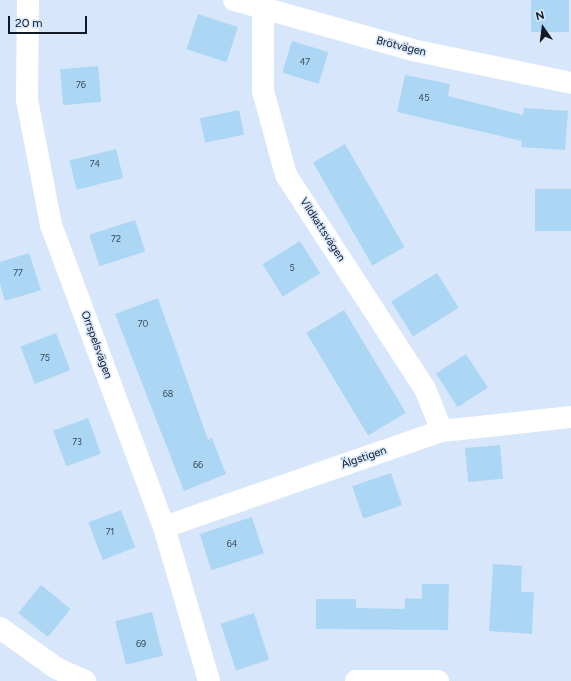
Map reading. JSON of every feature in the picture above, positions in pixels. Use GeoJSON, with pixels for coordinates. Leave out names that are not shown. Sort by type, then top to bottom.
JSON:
{"type":"FeatureCollection","features":[{"type":"Feature","properties":{"kind":"street","name":"Orrspelsvägen"},"geometry":{"type":"LineString","coordinates":[[28,0],[27,100],[51,225],[164,527],[209,681]]}},
{"type":"Feature","properties":{"kind":"street","name":"Brötvägen"},"geometry":{"type":"LineString","coordinates":[[234,0],[417,51],[571,83]]}},
{"type":"Feature","properties":{"kind":"street","name":"Vildkattsvägen"},"geometry":{"type":"LineString","coordinates":[[263,9],[263,91],[286,175],[425,389],[442,431]]}},
{"type":"Feature","properties":{"kind":"street","name":"Älgstigen"},"geometry":{"type":"LineString","coordinates":[[164,527],[442,431],[571,417]]}},
{"type":"Feature","properties":{"kind":"street"},"geometry":{"type":"LineString","coordinates":[[0,628],[56,668],[85,681]]}},
{"type":"Feature","properties":{"kind":"street"},"geometry":{"type":"LineString","coordinates":[[356,681],[438,681]]}},
{"type":"Feature","properties":{"kind":"building"},"geometry":{"type":"Polygon","coordinates":[[[531,0],[569,0],[569,32],[531,32],[531,0]]]}},
{"type":"Feature","properties":{"kind":"building"},"geometry":{"type":"Polygon","coordinates":[[[198,14],[238,27],[227,62],[187,49],[198,14]]]}},
{"type":"Feature","properties":{"kind":"building"},"geometry":{"type":"Polygon","coordinates":[[[292,41],[328,52],[319,84],[282,73],[292,41]]]}},
{"type":"Feature","properties":{"kind":"building"},"geometry":{"type":"Polygon","coordinates":[[[98,66],[101,102],[63,105],[60,69],[98,66]]]}},
{"type":"Feature","properties":{"kind":"building"},"geometry":{"type":"Polygon","coordinates":[[[405,75],[450,84],[448,96],[523,115],[524,108],[568,111],[565,150],[521,147],[522,141],[397,112],[405,75]]]}},
{"type":"Feature","properties":{"kind":"building"},"geometry":{"type":"Polygon","coordinates":[[[239,110],[244,134],[205,143],[200,118],[239,110]]]}},
{"type":"Feature","properties":{"kind":"building"},"geometry":{"type":"Polygon","coordinates":[[[345,144],[404,247],[372,266],[313,162],[345,144]]]}},
{"type":"Feature","properties":{"kind":"building"},"geometry":{"type":"Polygon","coordinates":[[[116,149],[123,178],[77,190],[69,161],[116,149]]]}},
{"type":"Feature","properties":{"kind":"building"},"geometry":{"type":"Polygon","coordinates":[[[535,189],[571,189],[571,231],[535,231],[535,189]]]}},
{"type":"Feature","properties":{"kind":"building"},"geometry":{"type":"Polygon","coordinates":[[[135,220],[145,251],[100,266],[89,235],[135,220]]]}},
{"type":"Feature","properties":{"kind":"building"},"geometry":{"type":"Polygon","coordinates":[[[300,241],[320,273],[283,297],[263,264],[300,241]]]}},
{"type":"Feature","properties":{"kind":"building"},"geometry":{"type":"Polygon","coordinates":[[[29,253],[41,290],[5,301],[0,284],[0,262],[29,253]]]}},
{"type":"Feature","properties":{"kind":"building"},"geometry":{"type":"Polygon","coordinates":[[[437,273],[459,308],[413,336],[391,302],[437,273]]]}},
{"type":"Feature","properties":{"kind":"building"},"geometry":{"type":"Polygon","coordinates":[[[158,298],[208,440],[212,438],[226,474],[184,491],[115,314],[158,298]]]}},
{"type":"Feature","properties":{"kind":"building"},"geometry":{"type":"Polygon","coordinates":[[[344,310],[406,413],[368,436],[306,333],[344,310]]]}},
{"type":"Feature","properties":{"kind":"building"},"geometry":{"type":"Polygon","coordinates":[[[56,333],[70,370],[35,384],[21,347],[56,333]]]}},
{"type":"Feature","properties":{"kind":"building"},"geometry":{"type":"Polygon","coordinates":[[[466,354],[488,388],[458,407],[436,374],[466,354]]]}},
{"type":"Feature","properties":{"kind":"building"},"geometry":{"type":"Polygon","coordinates":[[[88,418],[101,454],[66,466],[53,431],[88,418]]]}},
{"type":"Feature","properties":{"kind":"building"},"geometry":{"type":"Polygon","coordinates":[[[500,445],[503,479],[468,482],[465,448],[500,445]]]}},
{"type":"Feature","properties":{"kind":"building"},"geometry":{"type":"Polygon","coordinates":[[[391,473],[402,505],[363,518],[352,486],[391,473]]]}},
{"type":"Feature","properties":{"kind":"building"},"geometry":{"type":"Polygon","coordinates":[[[121,510],[135,547],[103,560],[88,523],[121,510]]]}},
{"type":"Feature","properties":{"kind":"building"},"geometry":{"type":"Polygon","coordinates":[[[252,517],[264,553],[211,570],[200,534],[252,517]]]}},
{"type":"Feature","properties":{"kind":"building"},"geometry":{"type":"Polygon","coordinates":[[[493,564],[522,566],[521,592],[534,592],[532,634],[489,631],[493,564]]]}},
{"type":"Feature","properties":{"kind":"building"},"geometry":{"type":"Polygon","coordinates":[[[422,584],[449,584],[448,630],[316,629],[316,599],[356,599],[356,608],[405,609],[405,598],[422,599],[422,584]]]}},
{"type":"Feature","properties":{"kind":"building"},"geometry":{"type":"Polygon","coordinates":[[[41,585],[71,609],[48,637],[18,613],[41,585]]]}},
{"type":"Feature","properties":{"kind":"building"},"geometry":{"type":"Polygon","coordinates":[[[152,612],[163,656],[126,665],[115,621],[152,612]]]}},
{"type":"Feature","properties":{"kind":"building"},"geometry":{"type":"Polygon","coordinates":[[[254,613],[269,660],[236,670],[221,624],[254,613]]]}}]}
